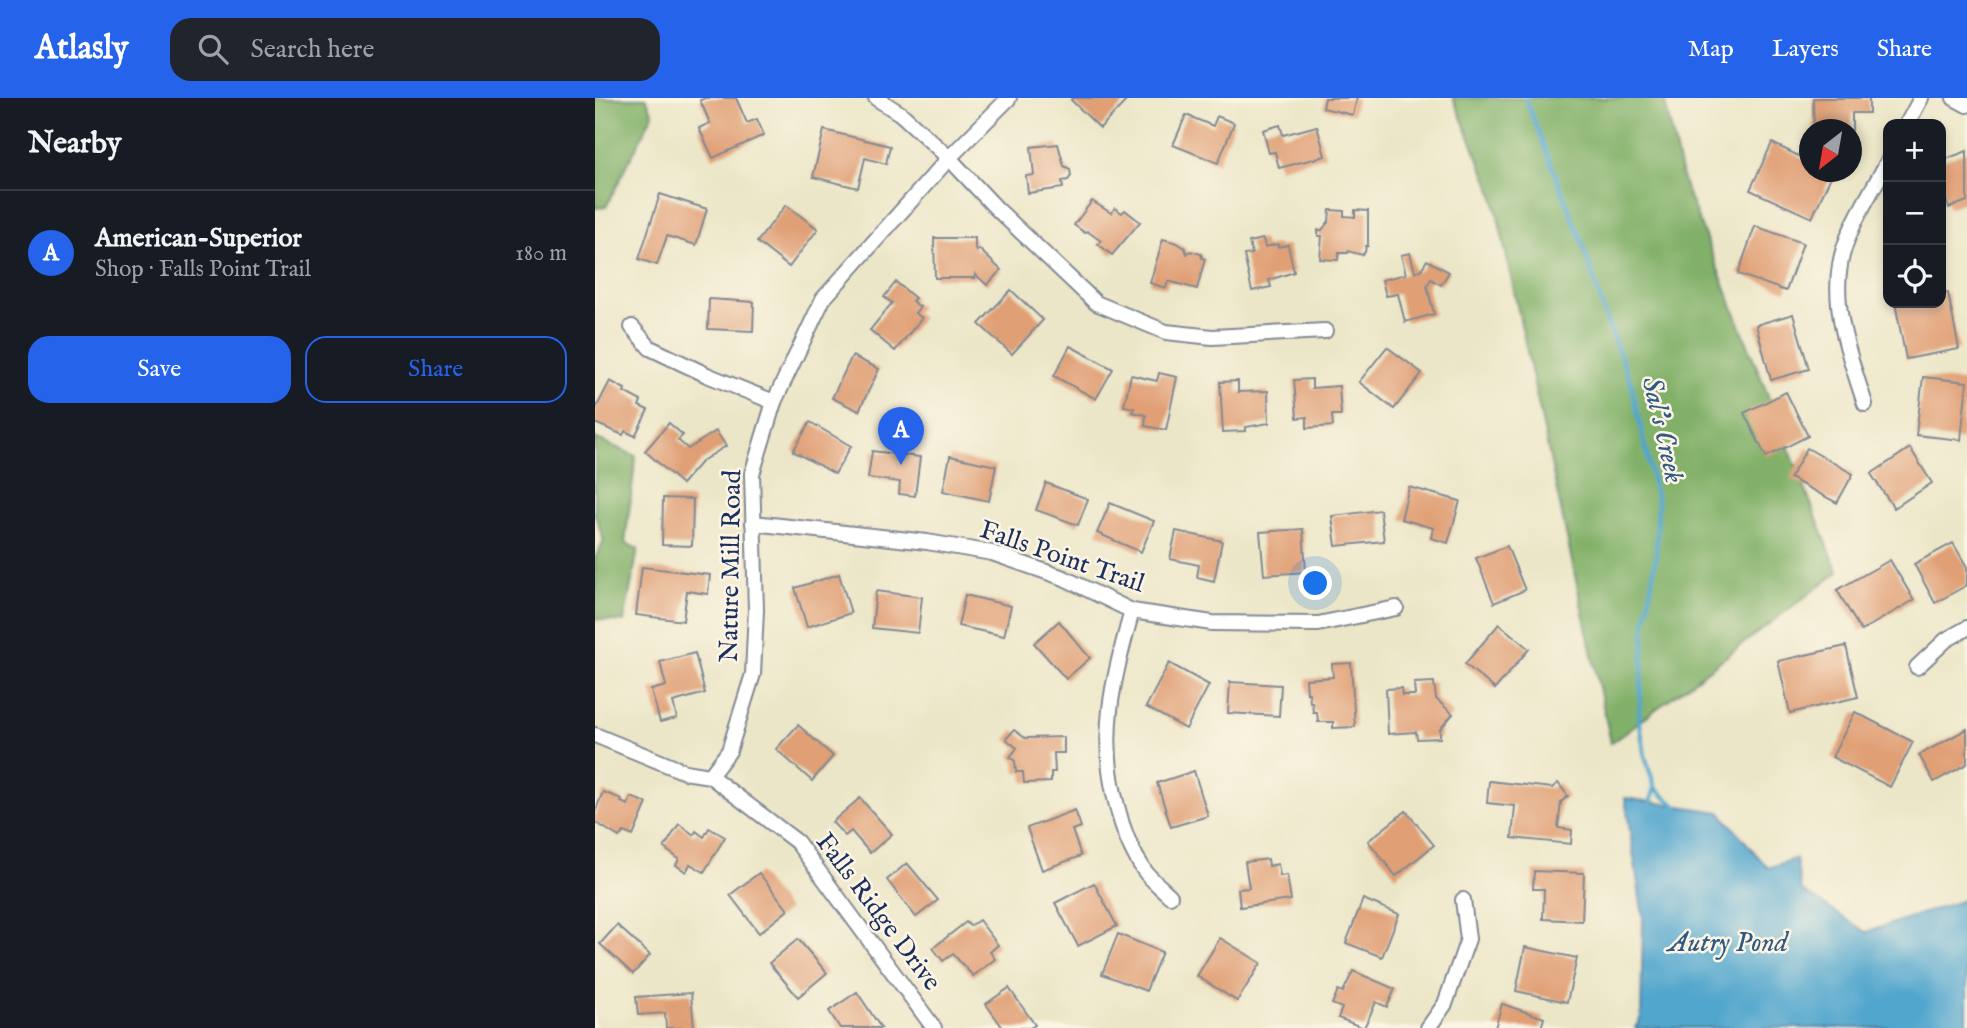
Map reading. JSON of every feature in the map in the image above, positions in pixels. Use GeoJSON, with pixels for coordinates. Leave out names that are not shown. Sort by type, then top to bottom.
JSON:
{"type":"FeatureCollection","features":[{"type":"Feature","properties":{"kind":"street"},"geometry":{"type":"LineString","coordinates":[[876,98],[901,114],[949,158],[996,208],[1096,303],[1166,332],[1212,337],[1325,331]]}},
{"type":"Feature","properties":{"kind":"street","name":"Nature Mill Road"},"geometry":{"type":"LineString","coordinates":[[710,776],[729,751],[753,674],[756,610],[753,474],[774,402],[823,299],[949,158],[1009,98]]}},
{"type":"Feature","properties":{"kind":"street"},"geometry":{"type":"LineString","coordinates":[[1910,119],[1921,98]]}},
{"type":"Feature","properties":{"kind":"street"},"geometry":{"type":"LineString","coordinates":[[1954,98],[1967,105]]}},
{"type":"Feature","properties":{"kind":"street"},"geometry":{"type":"LineString","coordinates":[[1865,404],[1846,342],[1838,295],[1840,264],[1851,233],[1883,171]]}},
{"type":"Feature","properties":{"kind":"street"},"geometry":{"type":"LineString","coordinates":[[632,327],[650,348],[774,402]]}},
{"type":"Feature","properties":{"kind":"street","name":"Falls Point Trail"},"geometry":{"type":"LineString","coordinates":[[753,523],[927,542],[992,553],[1064,578],[1132,611],[1212,623],[1318,624],[1396,608]]}},
{"type":"Feature","properties":{"kind":"street"},"geometry":{"type":"LineString","coordinates":[[1132,611],[1115,671],[1107,729],[1110,779],[1123,828],[1144,870],[1170,896]]}},
{"type":"Feature","properties":{"kind":"street"},"geometry":{"type":"LineString","coordinates":[[1917,667],[1946,640],[1967,628]]}},
{"type":"Feature","properties":{"kind":"street","name":"Falls Ridge Drive"},"geometry":{"type":"LineString","coordinates":[[595,735],[685,772],[710,776],[797,842],[934,1028]]}},
{"type":"Feature","properties":{"kind":"street"},"geometry":{"type":"LineString","coordinates":[[1428,1028],[1445,1003],[1468,939],[1463,900]]}},
{"type":"Feature","properties":{"kind":"green space"},"geometry":{"type":"Polygon","coordinates":[[[595,98],[646,98],[653,114],[606,207],[595,208],[595,98]]]}},
{"type":"Feature","properties":{"kind":"green space"},"geometry":{"type":"Polygon","coordinates":[[[1453,98],[1664,98],[1683,181],[1838,572],[1611,743],[1493,193],[1453,98]]]}},
{"type":"Feature","properties":{"kind":"green space"},"geometry":{"type":"Polygon","coordinates":[[[595,438],[636,456],[625,543],[638,549],[624,622],[595,619],[595,558],[604,541],[595,514],[595,438]]]}},
{"type":"Feature","properties":{"kind":"water","name":"Autry Pond"},"geometry":{"type":"Polygon","coordinates":[[[1625,798],[1720,812],[1768,868],[1796,858],[1801,890],[1866,932],[1967,899],[1967,1028],[1635,1028],[1641,1017],[1643,917],[1625,798]]]}},
{"type":"Feature","properties":{"kind":"building"},"geometry":{"type":"Polygon","coordinates":[[[736,98],[747,123],[757,119],[764,135],[713,158],[699,128],[710,123],[700,100],[736,98]]]}},
{"type":"Feature","properties":{"kind":"building"},"geometry":{"type":"Polygon","coordinates":[[[1129,98],[1100,128],[1071,100],[1129,98]]]}},
{"type":"Feature","properties":{"kind":"building"},"geometry":{"type":"Polygon","coordinates":[[[1325,98],[1357,98],[1353,115],[1323,108],[1325,98]]]}},
{"type":"Feature","properties":{"kind":"building"},"geometry":{"type":"Polygon","coordinates":[[[1813,98],[1869,98],[1869,113],[1852,113],[1852,119],[1814,119],[1813,98]]]}},
{"type":"Feature","properties":{"kind":"building"},"geometry":{"type":"Polygon","coordinates":[[[1186,115],[1213,126],[1217,116],[1234,123],[1218,163],[1173,145],[1186,115]]]}},
{"type":"Feature","properties":{"kind":"building"},"geometry":{"type":"Polygon","coordinates":[[[1280,125],[1283,135],[1317,126],[1325,156],[1279,168],[1275,152],[1269,153],[1263,130],[1280,125]]]}},
{"type":"Feature","properties":{"kind":"building"},"geometry":{"type":"Polygon","coordinates":[[[824,130],[890,146],[886,164],[865,158],[858,188],[813,177],[824,130]]]}},
{"type":"Feature","properties":{"kind":"building"},"geometry":{"type":"Polygon","coordinates":[[[1772,143],[1799,156],[1799,182],[1828,182],[1812,218],[1750,190],[1772,143]]]}},
{"type":"Feature","properties":{"kind":"building"},"geometry":{"type":"Polygon","coordinates":[[[1058,144],[1064,166],[1070,169],[1071,176],[1062,181],[1063,188],[1028,193],[1026,176],[1034,175],[1031,147],[1058,144]]]}},
{"type":"Feature","properties":{"kind":"building"},"geometry":{"type":"Polygon","coordinates":[[[1967,151],[1967,201],[1949,208],[1946,200],[1946,159],[1967,151]]]}},
{"type":"Feature","properties":{"kind":"building"},"geometry":{"type":"Polygon","coordinates":[[[660,194],[707,209],[696,245],[667,236],[657,265],[639,259],[660,194]]]}},
{"type":"Feature","properties":{"kind":"building"},"geometry":{"type":"Polygon","coordinates":[[[1092,201],[1111,213],[1115,208],[1122,213],[1125,210],[1140,222],[1112,255],[1098,244],[1101,241],[1074,225],[1092,201]]]}},
{"type":"Feature","properties":{"kind":"building"},"geometry":{"type":"Polygon","coordinates":[[[786,205],[818,229],[789,267],[757,242],[786,205]]]}},
{"type":"Feature","properties":{"kind":"building"},"geometry":{"type":"Polygon","coordinates":[[[1330,210],[1344,211],[1344,216],[1355,217],[1355,210],[1368,211],[1368,246],[1362,255],[1348,251],[1339,253],[1338,260],[1320,259],[1322,236],[1318,236],[1318,230],[1322,230],[1329,221],[1330,210]]]}},
{"type":"Feature","properties":{"kind":"building"},"geometry":{"type":"Polygon","coordinates":[[[1755,226],[1803,243],[1786,291],[1738,274],[1755,226]]]}},
{"type":"Feature","properties":{"kind":"building"},"geometry":{"type":"Polygon","coordinates":[[[934,238],[975,238],[975,249],[979,249],[1001,270],[987,285],[975,274],[975,278],[935,278],[934,238]]]}},
{"type":"Feature","properties":{"kind":"building"},"geometry":{"type":"Polygon","coordinates":[[[1163,239],[1185,248],[1187,254],[1190,251],[1201,254],[1205,259],[1197,289],[1168,281],[1166,288],[1150,283],[1163,239]]]}},
{"type":"Feature","properties":{"kind":"building"},"geometry":{"type":"Polygon","coordinates":[[[1263,239],[1265,247],[1288,245],[1294,272],[1269,280],[1271,287],[1252,291],[1244,255],[1252,254],[1249,242],[1263,239]]]}},
{"type":"Feature","properties":{"kind":"building"},"geometry":{"type":"Polygon","coordinates":[[[1410,253],[1415,272],[1421,270],[1427,260],[1449,272],[1441,285],[1431,279],[1427,286],[1434,314],[1405,322],[1398,294],[1386,296],[1382,280],[1406,274],[1401,255],[1410,253]]]}},
{"type":"Feature","properties":{"kind":"building"},"geometry":{"type":"Polygon","coordinates":[[[896,282],[915,298],[912,301],[920,307],[915,313],[922,318],[895,351],[870,330],[892,303],[884,297],[896,282]]]}},
{"type":"Feature","properties":{"kind":"building"},"geometry":{"type":"Polygon","coordinates":[[[1011,290],[1043,320],[1012,354],[979,324],[1011,290]]]}},
{"type":"Feature","properties":{"kind":"building"},"geometry":{"type":"Polygon","coordinates":[[[1946,293],[1959,349],[1906,359],[1896,308],[1946,308],[1946,293]]]}},
{"type":"Feature","properties":{"kind":"building"},"geometry":{"type":"Polygon","coordinates":[[[709,299],[754,302],[753,331],[708,329],[709,299]]]}},
{"type":"Feature","properties":{"kind":"building"},"geometry":{"type":"Polygon","coordinates":[[[1793,314],[1809,369],[1771,380],[1756,325],[1793,314]]]}},
{"type":"Feature","properties":{"kind":"building"},"geometry":{"type":"Polygon","coordinates":[[[1070,346],[1113,369],[1096,399],[1054,376],[1070,346]]]}},
{"type":"Feature","properties":{"kind":"building"},"geometry":{"type":"Polygon","coordinates":[[[1387,347],[1422,373],[1394,409],[1359,382],[1387,347]]]}},
{"type":"Feature","properties":{"kind":"building"},"geometry":{"type":"Polygon","coordinates":[[[852,356],[879,369],[859,411],[832,398],[852,356]]]}},
{"type":"Feature","properties":{"kind":"building"},"geometry":{"type":"Polygon","coordinates":[[[1159,373],[1177,377],[1166,430],[1145,426],[1146,415],[1132,412],[1134,408],[1124,406],[1131,375],[1157,381],[1159,373]]]}},
{"type":"Feature","properties":{"kind":"building"},"geometry":{"type":"Polygon","coordinates":[[[1923,377],[1967,382],[1961,440],[1916,435],[1923,377]]]}},
{"type":"Feature","properties":{"kind":"building"},"geometry":{"type":"Polygon","coordinates":[[[1312,379],[1312,388],[1339,386],[1341,415],[1332,415],[1333,426],[1307,428],[1307,417],[1297,418],[1294,380],[1312,379]]]}},
{"type":"Feature","properties":{"kind":"building"},"geometry":{"type":"Polygon","coordinates":[[[610,381],[641,401],[639,406],[648,410],[635,436],[625,431],[623,435],[595,423],[595,410],[610,381]]]}},
{"type":"Feature","properties":{"kind":"building"},"geometry":{"type":"Polygon","coordinates":[[[1238,381],[1238,392],[1268,391],[1269,423],[1246,427],[1246,431],[1223,432],[1220,382],[1238,381]]]}},
{"type":"Feature","properties":{"kind":"building"},"geometry":{"type":"Polygon","coordinates":[[[1786,392],[1808,436],[1766,457],[1744,413],[1786,392]]]}},
{"type":"Feature","properties":{"kind":"building"},"geometry":{"type":"Polygon","coordinates":[[[810,422],[851,446],[835,474],[793,451],[810,422]]]}},
{"type":"Feature","properties":{"kind":"building"},"geometry":{"type":"Polygon","coordinates":[[[669,423],[683,435],[678,440],[688,449],[716,431],[726,446],[702,461],[682,484],[645,451],[669,423]]]}},
{"type":"Feature","properties":{"kind":"building"},"geometry":{"type":"Polygon","coordinates":[[[1807,448],[1853,474],[1837,503],[1790,478],[1807,448]]]}},
{"type":"Feature","properties":{"kind":"building"},"geometry":{"type":"Polygon","coordinates":[[[1910,448],[1932,483],[1894,508],[1871,474],[1910,448]]]}},
{"type":"Feature","properties":{"kind":"building"},"geometry":{"type":"Polygon","coordinates":[[[872,451],[920,457],[915,496],[899,494],[900,482],[868,478],[872,451]]]}},
{"type":"Feature","properties":{"kind":"building"},"geometry":{"type":"Polygon","coordinates":[[[950,456],[996,466],[989,501],[943,491],[950,456]]]}},
{"type":"Feature","properties":{"kind":"building"},"geometry":{"type":"Polygon","coordinates":[[[1046,483],[1088,499],[1078,525],[1036,510],[1046,483]]]}},
{"type":"Feature","properties":{"kind":"building"},"geometry":{"type":"Polygon","coordinates":[[[1409,487],[1460,501],[1448,543],[1431,538],[1433,528],[1401,519],[1409,487]]]}},
{"type":"Feature","properties":{"kind":"building"},"geometry":{"type":"Polygon","coordinates":[[[663,498],[693,499],[692,546],[662,545],[663,498]]]}},
{"type":"Feature","properties":{"kind":"building"},"geometry":{"type":"Polygon","coordinates":[[[1110,503],[1154,521],[1141,552],[1097,533],[1110,503]]]}},
{"type":"Feature","properties":{"kind":"building"},"geometry":{"type":"Polygon","coordinates":[[[1380,510],[1384,541],[1336,546],[1332,516],[1380,510]]]}},
{"type":"Feature","properties":{"kind":"building"},"geometry":{"type":"Polygon","coordinates":[[[1303,529],[1306,572],[1264,575],[1260,532],[1303,529]]]}},
{"type":"Feature","properties":{"kind":"building"},"geometry":{"type":"Polygon","coordinates":[[[1176,531],[1222,541],[1214,581],[1197,577],[1199,565],[1170,559],[1176,531]]]}},
{"type":"Feature","properties":{"kind":"building"},"geometry":{"type":"Polygon","coordinates":[[[1953,543],[1967,567],[1967,585],[1935,603],[1914,564],[1953,543]]]}},
{"type":"Feature","properties":{"kind":"building"},"geometry":{"type":"Polygon","coordinates":[[[1507,546],[1525,590],[1494,603],[1476,558],[1507,546]]]}},
{"type":"Feature","properties":{"kind":"building"},"geometry":{"type":"Polygon","coordinates":[[[1890,560],[1914,600],[1861,631],[1837,590],[1890,560]]]}},
{"type":"Feature","properties":{"kind":"building"},"geometry":{"type":"Polygon","coordinates":[[[642,567],[710,575],[708,594],[687,591],[683,621],[636,615],[642,567]]]}},
{"type":"Feature","properties":{"kind":"building"},"geometry":{"type":"Polygon","coordinates":[[[839,574],[851,613],[807,627],[795,588],[839,574]]]}},
{"type":"Feature","properties":{"kind":"building"},"geometry":{"type":"Polygon","coordinates":[[[876,591],[922,597],[918,633],[872,628],[876,591]]]}},
{"type":"Feature","properties":{"kind":"building"},"geometry":{"type":"Polygon","coordinates":[[[965,595],[1011,606],[1004,636],[958,626],[965,595]]]}},
{"type":"Feature","properties":{"kind":"building"},"geometry":{"type":"Polygon","coordinates":[[[1059,621],[1090,658],[1066,679],[1034,643],[1059,621]]]}},
{"type":"Feature","properties":{"kind":"building"},"geometry":{"type":"Polygon","coordinates":[[[1499,624],[1529,649],[1495,689],[1465,664],[1499,624]]]}},
{"type":"Feature","properties":{"kind":"building"},"geometry":{"type":"Polygon","coordinates":[[[1846,646],[1858,697],[1790,713],[1778,661],[1846,646]]]}},
{"type":"Feature","properties":{"kind":"building"},"geometry":{"type":"Polygon","coordinates":[[[695,653],[705,693],[673,702],[677,718],[660,722],[651,690],[666,686],[660,662],[695,653]]]}},
{"type":"Feature","properties":{"kind":"building"},"geometry":{"type":"Polygon","coordinates":[[[1169,663],[1209,685],[1186,729],[1146,707],[1169,663]]]}},
{"type":"Feature","properties":{"kind":"building"},"geometry":{"type":"Polygon","coordinates":[[[1351,663],[1355,727],[1333,728],[1333,722],[1318,722],[1317,712],[1313,712],[1307,693],[1306,679],[1333,677],[1332,664],[1351,663]]]}},
{"type":"Feature","properties":{"kind":"building"},"geometry":{"type":"Polygon","coordinates":[[[1230,682],[1281,685],[1279,716],[1228,713],[1230,682]]]}},
{"type":"Feature","properties":{"kind":"building"},"geometry":{"type":"Polygon","coordinates":[[[1434,682],[1436,699],[1453,714],[1440,729],[1440,738],[1417,739],[1416,732],[1388,734],[1386,689],[1401,688],[1402,695],[1415,695],[1414,683],[1434,682]]]}},
{"type":"Feature","properties":{"kind":"building"},"geometry":{"type":"Polygon","coordinates":[[[1855,712],[1913,742],[1890,787],[1832,757],[1855,712]]]}},
{"type":"Feature","properties":{"kind":"building"},"geometry":{"type":"Polygon","coordinates":[[[798,725],[833,756],[812,781],[776,749],[798,725]]]}},
{"type":"Feature","properties":{"kind":"building"},"geometry":{"type":"Polygon","coordinates":[[[1967,729],[1967,764],[1934,782],[1919,755],[1967,729]]]}},
{"type":"Feature","properties":{"kind":"building"},"geometry":{"type":"Polygon","coordinates":[[[1014,730],[1025,738],[1064,737],[1064,753],[1054,753],[1055,772],[1051,772],[1051,782],[1024,783],[1023,772],[1016,772],[1015,761],[1010,757],[1017,748],[1006,739],[1014,730]]]}},
{"type":"Feature","properties":{"kind":"building"},"geometry":{"type":"Polygon","coordinates":[[[1194,771],[1208,816],[1171,827],[1157,783],[1194,771]]]}},
{"type":"Feature","properties":{"kind":"building"},"geometry":{"type":"Polygon","coordinates":[[[1489,781],[1552,788],[1558,783],[1568,796],[1561,802],[1558,828],[1572,830],[1571,844],[1512,838],[1515,806],[1487,803],[1489,781]]]}},
{"type":"Feature","properties":{"kind":"building"},"geometry":{"type":"Polygon","coordinates":[[[603,792],[622,799],[621,802],[628,805],[631,797],[647,803],[633,836],[624,832],[619,837],[595,822],[595,812],[603,792]]]}},
{"type":"Feature","properties":{"kind":"building"},"geometry":{"type":"Polygon","coordinates":[[[860,798],[892,834],[870,853],[851,831],[845,836],[832,822],[860,798]]]}},
{"type":"Feature","properties":{"kind":"building"},"geometry":{"type":"Polygon","coordinates":[[[1075,810],[1081,827],[1072,830],[1081,856],[1042,870],[1027,828],[1075,810]]]}},
{"type":"Feature","properties":{"kind":"building"},"geometry":{"type":"Polygon","coordinates":[[[1406,811],[1434,845],[1396,876],[1368,841],[1406,811]]]}},
{"type":"Feature","properties":{"kind":"building"},"geometry":{"type":"Polygon","coordinates":[[[679,824],[694,835],[696,831],[704,837],[709,828],[725,837],[704,872],[690,864],[686,872],[676,865],[679,859],[664,848],[679,824]]]}},
{"type":"Feature","properties":{"kind":"building"},"geometry":{"type":"Polygon","coordinates":[[[1268,859],[1269,866],[1278,864],[1280,876],[1287,875],[1291,900],[1240,907],[1238,889],[1249,888],[1245,862],[1268,859]]]}},
{"type":"Feature","properties":{"kind":"building"},"geometry":{"type":"Polygon","coordinates":[[[907,863],[938,900],[916,917],[887,880],[907,863]]]}},
{"type":"Feature","properties":{"kind":"building"},"geometry":{"type":"Polygon","coordinates":[[[1534,871],[1584,873],[1582,921],[1543,919],[1544,889],[1533,889],[1534,871]]]}},
{"type":"Feature","properties":{"kind":"building"},"geometry":{"type":"Polygon","coordinates":[[[759,873],[788,910],[759,933],[730,895],[759,873]]]}},
{"type":"Feature","properties":{"kind":"building"},"geometry":{"type":"Polygon","coordinates":[[[1094,883],[1117,926],[1078,946],[1055,903],[1094,883]]]}},
{"type":"Feature","properties":{"kind":"building"},"geometry":{"type":"Polygon","coordinates":[[[1363,899],[1399,914],[1382,957],[1346,943],[1363,899]]]}},
{"type":"Feature","properties":{"kind":"building"},"geometry":{"type":"Polygon","coordinates":[[[979,920],[998,945],[990,952],[995,959],[973,976],[953,954],[943,961],[933,948],[966,922],[970,926],[979,920]]]}},
{"type":"Feature","properties":{"kind":"building"},"geometry":{"type":"Polygon","coordinates":[[[617,925],[650,955],[633,974],[600,944],[617,925]]]}},
{"type":"Feature","properties":{"kind":"building"},"geometry":{"type":"Polygon","coordinates":[[[1118,934],[1162,952],[1146,991],[1102,974],[1118,934]]]}},
{"type":"Feature","properties":{"kind":"building"},"geometry":{"type":"Polygon","coordinates":[[[1220,938],[1261,963],[1237,1001],[1197,976],[1220,938]]]}},
{"type":"Feature","properties":{"kind":"building"},"geometry":{"type":"Polygon","coordinates":[[[798,939],[827,973],[798,997],[769,963],[798,939]]]}},
{"type":"Feature","properties":{"kind":"building"},"geometry":{"type":"Polygon","coordinates":[[[1525,947],[1577,958],[1567,1002],[1516,991],[1525,947]]]}},
{"type":"Feature","properties":{"kind":"building"},"geometry":{"type":"Polygon","coordinates":[[[1353,971],[1395,989],[1387,1007],[1376,1002],[1364,1028],[1338,1018],[1342,1008],[1332,1004],[1338,990],[1343,992],[1353,971]]]}},
{"type":"Feature","properties":{"kind":"building"},"geometry":{"type":"Polygon","coordinates":[[[1009,988],[1035,1025],[1030,1028],[1003,1028],[986,1004],[1009,988]]]}},
{"type":"Feature","properties":{"kind":"building"},"geometry":{"type":"Polygon","coordinates":[[[857,992],[881,1028],[840,1028],[829,1011],[857,992]]]}},
{"type":"Feature","properties":{"kind":"building"},"geometry":{"type":"Polygon","coordinates":[[[691,993],[694,1028],[666,1028],[665,1013],[638,1015],[636,997],[691,993]]]}},
{"type":"Feature","properties":{"kind":"building"},"geometry":{"type":"Polygon","coordinates":[[[1502,1004],[1544,1018],[1541,1028],[1495,1028],[1502,1004]]]}},
{"type":"Feature","properties":{"kind":"waterway","name":"Sal's Creek"},"geometry":{"type":"LineString","coordinates":[[1525,98],[1582,242],[1608,324],[1631,383],[1658,505],[1656,556],[1645,626],[1639,718],[1645,756],[1655,788]]}},
{"type":"Feature","properties":{"kind":"waterway"},"geometry":{"type":"LineString","coordinates":[[1655,788],[1678,808]]}},
{"type":"Feature","properties":{"kind":"waterway"},"geometry":{"type":"LineString","coordinates":[[1649,808],[1655,788]]}},
{"type":"Feature","properties":{"kind":"place","name":"American-Superior"},"geometry":{"type":"Point","coordinates":[901,465]}}]}
